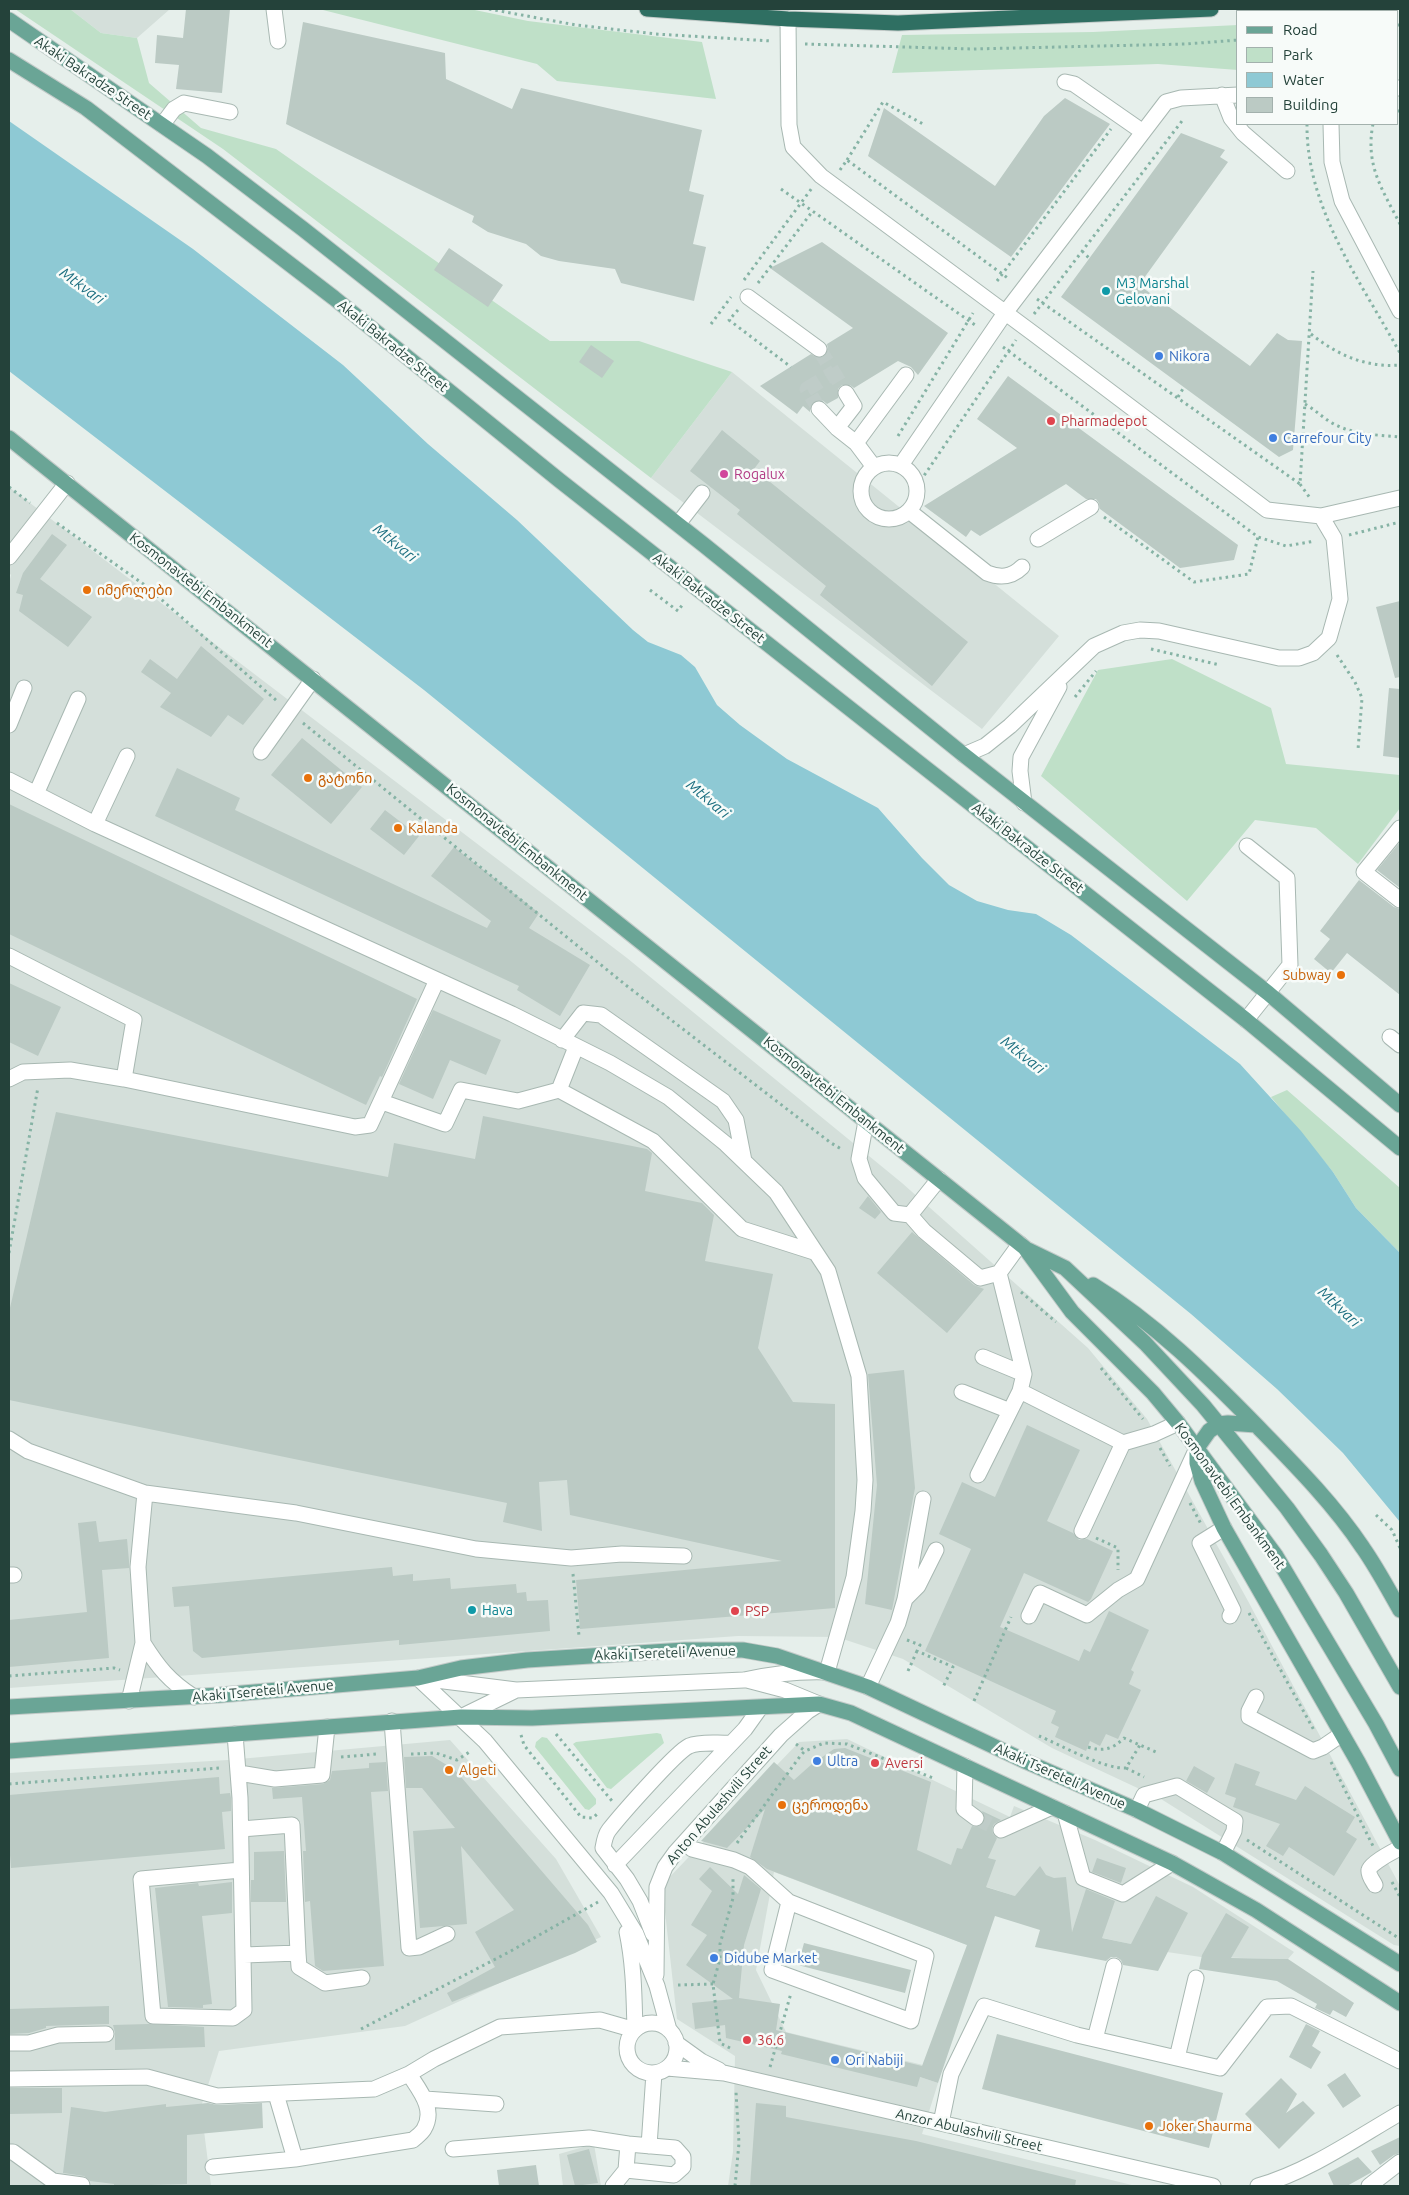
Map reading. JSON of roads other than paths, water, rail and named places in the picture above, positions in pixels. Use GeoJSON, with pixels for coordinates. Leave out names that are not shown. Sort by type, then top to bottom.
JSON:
{"type":"FeatureCollection","features":[{"type":"Feature","properties":{"kind":"highway"},"geometry":{"type":"LineString","coordinates":[[647,9],[788,20],[898,23],[1211,9]]}},
{"type":"Feature","properties":{"kind":"main road","name":"Akaki Bakradze Street"},"geometry":{"type":"LineString","coordinates":[[9,20],[207,156],[304,229],[678,524],[1024,803],[1268,993],[1400,1104]]}},
{"type":"Feature","properties":{"kind":"main road","name":"Akaki Bakradze Street"},"geometry":{"type":"LineString","coordinates":[[9,60],[86,108],[334,298],[574,492],[1246,1020],[1400,1148]]}},
{"type":"Feature","properties":{"kind":"main road","name":"Kosmonavtebi Embankment"},"geometry":{"type":"LineString","coordinates":[[9,438],[1022,1246],[1065,1268],[1145,1343],[1219,1424],[1321,1555],[1346,1593],[1400,1687]]}},
{"type":"Feature","properties":{"kind":"main road","name":"Kosmonavtebi Embankment"},"geometry":{"type":"LineString","coordinates":[[1022,1246],[1072,1312],[1153,1393],[1178,1423],[1276,1556],[1376,1724],[1400,1769]]}},
{"type":"Feature","properties":{"kind":"main road"},"geometry":{"type":"LineString","coordinates":[[1065,1268],[1122,1303],[1190,1360],[1256,1425],[1330,1503],[1363,1548],[1400,1610]]}},
{"type":"Feature","properties":{"kind":"main road"},"geometry":{"type":"LineString","coordinates":[[1256,1425],[1240,1422],[1219,1424],[1209,1431],[1197,1448],[1197,1463],[1202,1481],[1224,1528],[1342,1734],[1400,1842]]}},
{"type":"Feature","properties":{"kind":"main road","name":"Akaki Tsereteli Avenue"},"geometry":{"type":"LineString","coordinates":[[9,1707],[194,1697],[418,1678],[461,1668],[514,1661],[694,1650],[758,1652],[801,1662],[868,1687],[1026,1762],[1137,1810],[1223,1853],[1400,1964]]}},
{"type":"Feature","properties":{"kind":"main road"},"geometry":{"type":"LineString","coordinates":[[9,1750],[461,1717],[532,1718],[819,1704],[852,1714],[1172,1863],[1256,1910],[1400,2003]]}},
{"type":"Feature","properties":{"kind":"street"},"geometry":{"type":"LineString","coordinates":[[274,9],[278,41]]}},
{"type":"Feature","properties":{"kind":"street"},"geometry":{"type":"LineString","coordinates":[[788,20],[789,125],[793,147],[821,176],[1267,510],[1321,516],[1400,498]]}},
{"type":"Feature","properties":{"kind":"street"},"geometry":{"type":"LineString","coordinates":[[1065,82],[1074,84],[1143,132]]}},
{"type":"Feature","properties":{"kind":"street"},"geometry":{"type":"LineString","coordinates":[[1222,95],[1231,118],[1236,124]]}},
{"type":"Feature","properties":{"kind":"street"},"geometry":{"type":"LineString","coordinates":[[901,465],[1005,312],[1166,102],[1181,98],[1236,95]]}},
{"type":"Feature","properties":{"kind":"street"},"geometry":{"type":"LineString","coordinates":[[162,125],[174,109],[184,103],[230,112]]}},
{"type":"Feature","properties":{"kind":"street"},"geometry":{"type":"LineString","coordinates":[[1237,125],[1243,133],[1287,171]]}},
{"type":"Feature","properties":{"kind":"street"},"geometry":{"type":"LineString","coordinates":[[1331,125],[1332,162],[1342,201],[1400,311]]}},
{"type":"Feature","properties":{"kind":"street"},"geometry":{"type":"LineString","coordinates":[[740,293],[820,349]]}},
{"type":"Feature","properties":{"kind":"street"},"geometry":{"type":"LineString","coordinates":[[856,443],[906,375]]}},
{"type":"Feature","properties":{"kind":"street"},"geometry":{"type":"LineString","coordinates":[[837,428],[854,406],[846,393]]}},
{"type":"Feature","properties":{"kind":"street"},"geometry":{"type":"LineString","coordinates":[[819,409],[837,428],[856,443],[874,467]]}},
{"type":"Feature","properties":{"kind":"street"},"geometry":{"type":"LineString","coordinates":[[887,463],[901,465],[908,470],[917,486],[917,495],[909,511],[903,516],[889,519],[882,518],[870,511],[862,499],[861,492],[864,478],[874,467],[887,463]]}},
{"type":"Feature","properties":{"kind":"street"},"geometry":{"type":"LineString","coordinates":[[9,557],[67,484]]}},
{"type":"Feature","properties":{"kind":"street"},"geometry":{"type":"LineString","coordinates":[[678,524],[702,493]]}},
{"type":"Feature","properties":{"kind":"street"},"geometry":{"type":"LineString","coordinates":[[1038,539],[1091,507]]}},
{"type":"Feature","properties":{"kind":"street"},"geometry":{"type":"LineString","coordinates":[[909,511],[987,573],[998,577],[1006,576],[1017,572],[1022,567]]}},
{"type":"Feature","properties":{"kind":"street"},"geometry":{"type":"LineString","coordinates":[[964,755],[986,746],[1066,675],[1094,646],[1109,638],[1140,630],[1159,631],[1279,658],[1299,658],[1313,653],[1329,638],[1340,599],[1334,538],[1321,516]]}},
{"type":"Feature","properties":{"kind":"street"},"geometry":{"type":"LineString","coordinates":[[1024,803],[1020,771],[1021,757],[1066,675]]}},
{"type":"Feature","properties":{"kind":"street"},"geometry":{"type":"LineString","coordinates":[[261,752],[313,679]]}},
{"type":"Feature","properties":{"kind":"street"},"geometry":{"type":"LineString","coordinates":[[9,725],[24,688]]}},
{"type":"Feature","properties":{"kind":"street"},"geometry":{"type":"LineString","coordinates":[[36,794],[78,699]]}},
{"type":"Feature","properties":{"kind":"street"},"geometry":{"type":"LineString","coordinates":[[95,824],[127,756]]}},
{"type":"Feature","properties":{"kind":"street"},"geometry":{"type":"LineString","coordinates":[[9,780],[95,824],[569,1043],[610,1063],[668,1097],[726,1144],[776,1192],[828,1272],[859,1376],[865,1480],[863,1511],[854,1577],[827,1672],[800,1671],[771,1674],[744,1680],[516,1690],[418,1678]]}},
{"type":"Feature","properties":{"kind":"street"},"geometry":{"type":"LineString","coordinates":[[1400,828],[1364,872],[1400,900]]}},
{"type":"Feature","properties":{"kind":"street"},"geometry":{"type":"LineString","coordinates":[[1246,1020],[1290,965],[1287,878],[1247,846]]}},
{"type":"Feature","properties":{"kind":"street"},"geometry":{"type":"LineString","coordinates":[[9,956],[134,1020],[124,1079]]}},
{"type":"Feature","properties":{"kind":"street"},"geometry":{"type":"LineString","coordinates":[[9,1079],[16,1070],[70,1070],[124,1079],[355,1127],[370,1125],[436,980]]}},
{"type":"Feature","properties":{"kind":"street"},"geometry":{"type":"LineString","coordinates":[[559,1090],[569,1043],[583,1013],[601,1016],[723,1101],[736,1120],[744,1161]]}},
{"type":"Feature","properties":{"kind":"street"},"geometry":{"type":"LineString","coordinates":[[382,1102],[445,1124],[461,1090],[518,1101],[559,1090],[653,1141],[742,1228],[814,1252]]}},
{"type":"Feature","properties":{"kind":"street"},"geometry":{"type":"LineString","coordinates":[[866,1121],[859,1159],[865,1178],[894,1212],[910,1215],[924,1231],[980,1278],[999,1273],[1022,1246]]}},
{"type":"Feature","properties":{"kind":"street"},"geometry":{"type":"LineString","coordinates":[[910,1215],[939,1179]]}},
{"type":"Feature","properties":{"kind":"street"},"geometry":{"type":"LineString","coordinates":[[978,1475],[1020,1391],[1024,1374],[999,1273]]}},
{"type":"Feature","properties":{"kind":"street"},"geometry":{"type":"LineString","coordinates":[[983,1357],[1024,1374]]}},
{"type":"Feature","properties":{"kind":"street"},"geometry":{"type":"LineString","coordinates":[[1020,1391],[1123,1443],[1154,1434],[1178,1423]]}},
{"type":"Feature","properties":{"kind":"street"},"geometry":{"type":"LineString","coordinates":[[962,1392],[1010,1410]]}},
{"type":"Feature","properties":{"kind":"street"},"geometry":{"type":"LineString","coordinates":[[9,1439],[28,1451],[145,1493],[296,1513],[476,1549],[571,1558],[622,1554],[684,1556]]}},
{"type":"Feature","properties":{"kind":"street"},"geometry":{"type":"LineString","coordinates":[[1082,1531],[1123,1443]]}},
{"type":"Feature","properties":{"kind":"street"},"geometry":{"type":"LineString","coordinates":[[1029,1616],[1040,1593],[1087,1615],[1118,1590],[1137,1579],[1197,1448]]}},
{"type":"Feature","properties":{"kind":"street"},"geometry":{"type":"LineString","coordinates":[[129,1701],[142,1643],[138,1568],[145,1493]]}},
{"type":"Feature","properties":{"kind":"street"},"geometry":{"type":"LineString","coordinates":[[868,1687],[898,1623],[906,1599],[923,1499]]}},
{"type":"Feature","properties":{"kind":"street"},"geometry":{"type":"LineString","coordinates":[[1224,1528],[1200,1543],[1233,1610],[1230,1616]]}},
{"type":"Feature","properties":{"kind":"street"},"geometry":{"type":"LineString","coordinates":[[906,1599],[918,1586],[936,1550]]}},
{"type":"Feature","properties":{"kind":"street"},"geometry":{"type":"LineString","coordinates":[[142,1643],[157,1666],[172,1683],[194,1697]]}},
{"type":"Feature","properties":{"kind":"street","name":"Anton Abulashvili Street"},"geometry":{"type":"LineString","coordinates":[[418,1678],[461,1717],[491,1748],[611,1893],[636,1934],[657,1986],[673,2036]]}},
{"type":"Feature","properties":{"kind":"street"},"geometry":{"type":"LineString","coordinates":[[744,1680],[785,1690],[819,1704]]}},
{"type":"Feature","properties":{"kind":"street"},"geometry":{"type":"LineString","coordinates":[[461,1717],[516,1690]]}},
{"type":"Feature","properties":{"kind":"street"},"geometry":{"type":"LineString","coordinates":[[1256,1697],[1249,1711],[1249,1717],[1313,1751],[1323,1747],[1342,1734]]}},
{"type":"Feature","properties":{"kind":"street","name":"Anton Abulashvili Street"},"geometry":{"type":"LineString","coordinates":[[657,1986],[658,1887],[665,1867],[781,1735],[808,1711],[819,1704]]}},
{"type":"Feature","properties":{"kind":"street"},"geometry":{"type":"LineString","coordinates":[[615,1865],[732,1744],[760,1708]]}},
{"type":"Feature","properties":{"kind":"street"},"geometry":{"type":"LineString","coordinates":[[392,1722],[409,1948],[419,1947],[448,1934]]}},
{"type":"Feature","properties":{"kind":"street"},"geometry":{"type":"LineString","coordinates":[[239,1774],[275,1779],[322,1775],[327,1727]]}},
{"type":"Feature","properties":{"kind":"street"},"geometry":{"type":"LineString","coordinates":[[235,1734],[239,1774],[245,2007],[242,2014],[233,2018],[153,2016],[141,1879],[241,1870]]}},
{"type":"Feature","properties":{"kind":"street"},"geometry":{"type":"LineString","coordinates":[[656,1940],[640,1901],[603,1848],[608,1832],[677,1757],[690,1746],[732,1744]]}},
{"type":"Feature","properties":{"kind":"street"},"geometry":{"type":"LineString","coordinates":[[965,1766],[964,1809],[976,1818]]}},
{"type":"Feature","properties":{"kind":"street"},"geometry":{"type":"LineString","coordinates":[[1137,1810],[1144,1795],[1177,1786],[1235,1821],[1234,1831],[1223,1853]]}},
{"type":"Feature","properties":{"kind":"street"},"geometry":{"type":"LineString","coordinates":[[1001,1830],[1059,1810],[1082,1878],[1123,1894],[1172,1863]]}},
{"type":"Feature","properties":{"kind":"street"},"geometry":{"type":"LineString","coordinates":[[241,1829],[292,1825],[299,1967],[325,1983],[362,1978]]}},
{"type":"Feature","properties":{"kind":"street"},"geometry":{"type":"LineString","coordinates":[[685,1842],[692,1849],[734,1860],[750,1867],[789,1902],[926,1956],[911,2021],[772,1970],[789,1902]]}},
{"type":"Feature","properties":{"kind":"street"},"geometry":{"type":"LineString","coordinates":[[1375,1885],[1370,1876],[1369,1870],[1371,1865],[1400,1848]]}},
{"type":"Feature","properties":{"kind":"street","name":"Anton Abulashvili Street"},"geometry":{"type":"LineString","coordinates":[[623,1912],[632,1952],[635,2030]]}},
{"type":"Feature","properties":{"kind":"street"},"geometry":{"type":"LineString","coordinates":[[244,1955],[298,1953]]}},
{"type":"Feature","properties":{"kind":"street"},"geometry":{"type":"LineString","coordinates":[[1095,2039],[1114,1966]]}},
{"type":"Feature","properties":{"kind":"street"},"geometry":{"type":"LineString","coordinates":[[1177,2058],[1196,1978]]}},
{"type":"Feature","properties":{"kind":"street"},"geometry":{"type":"LineString","coordinates":[[941,2123],[951,2074],[984,2006],[1095,2039],[1220,2068],[1267,2007],[1290,2006],[1400,2061]]}},
{"type":"Feature","properties":{"kind":"street"},"geometry":{"type":"LineString","coordinates":[[9,2079],[147,2077],[217,2096],[374,2089],[409,2074],[434,2059],[500,2027],[600,2020],[635,2030]]}},
{"type":"Feature","properties":{"kind":"street"},"geometry":{"type":"LineString","coordinates":[[652,2023],[661,2025],[673,2036],[676,2052],[673,2061],[660,2071],[644,2072],[635,2067],[629,2058],[627,2048],[629,2038],[635,2030],[643,2025],[652,2023]]}},
{"type":"Feature","properties":{"kind":"street"},"geometry":{"type":"LineString","coordinates":[[9,2043],[29,2043],[58,2035],[106,2034]]}},
{"type":"Feature","properties":{"kind":"street","name":"Anzor Abulashvili Street"},"geometry":{"type":"LineString","coordinates":[[673,2036],[701,2061],[724,2073]]}},
{"type":"Feature","properties":{"kind":"street"},"geometry":{"type":"LineString","coordinates":[[649,2146],[660,2071]]}},
{"type":"Feature","properties":{"kind":"street","name":"Anzor Abulashvili Street"},"geometry":{"type":"LineString","coordinates":[[660,2071],[724,2073],[941,2123],[1168,2182],[1213,2186]]}},
{"type":"Feature","properties":{"kind":"street"},"geometry":{"type":"LineString","coordinates":[[213,2167],[295,2159],[413,2140],[424,2129],[428,2114],[426,2099],[409,2074]]}},
{"type":"Feature","properties":{"kind":"street"},"geometry":{"type":"LineString","coordinates":[[276,2094],[295,2159]]}},
{"type":"Feature","properties":{"kind":"street"},"geometry":{"type":"LineString","coordinates":[[426,2099],[496,2104]]}},
{"type":"Feature","properties":{"kind":"street"},"geometry":{"type":"LineString","coordinates":[[1258,2186],[1288,2181],[1320,2159],[1400,2113]]}},
{"type":"Feature","properties":{"kind":"street"},"geometry":{"type":"LineString","coordinates":[[453,2149],[589,2138],[675,2148],[683,2157],[683,2167],[674,2175],[626,2170]]}},
{"type":"Feature","properties":{"kind":"street"},"geometry":{"type":"LineString","coordinates":[[613,2186],[626,2170],[628,2144]]}},
{"type":"Feature","properties":{"kind":"street"},"geometry":{"type":"LineString","coordinates":[[9,2152],[13,2152],[53,2182],[82,2184],[82,2186]]}},
{"type":"Feature","properties":{"kind":"street"},"geometry":{"type":"LineString","coordinates":[[1369,2186],[1400,2162]]}},
{"type":"Feature","properties":{"kind":"water","name":"Mtkvari"},"geometry":{"type":"Polygon","coordinates":[[[9,121],[193,249],[343,365],[428,444],[517,520],[633,630],[648,642],[681,655],[695,667],[717,705],[740,725],[787,759],[878,808],[922,858],[949,885],[977,901],[1008,910],[1036,914],[1071,935],[1240,1064],[1301,1131],[1333,1172],[1356,1208],[1400,1253],[1400,1522],[1343,1453],[1277,1389],[1191,1314],[424,690],[9,371],[9,121]]]}},
{"type":"Feature","properties":{"kind":"tunnel"},"geometry":{"type":"LineString","coordinates":[[819,349],[846,393]]}},
{"type":"Feature","properties":{"kind":"tunnel"},"geometry":{"type":"LineString","coordinates":[[819,409],[807,389],[835,372]]}},
{"type":"Feature","properties":{"kind":"tunnel"},"geometry":{"type":"LineString","coordinates":[[976,1818],[1001,1830]]}},
{"type":"Feature","properties":{"kind":"place","name":"M3 Marshal Gelovani"},"geometry":{"type":"Point","coordinates":[1106,291]}},
{"type":"Feature","properties":{"kind":"place","name":"Nikora"},"geometry":{"type":"Point","coordinates":[1159,356]}},
{"type":"Feature","properties":{"kind":"place","name":"Pharmadepot"},"geometry":{"type":"Point","coordinates":[1051,421]}},
{"type":"Feature","properties":{"kind":"place","name":"Carrefour City"},"geometry":{"type":"Point","coordinates":[1273,438]}},
{"type":"Feature","properties":{"kind":"place","name":"Rogalux"},"geometry":{"type":"Point","coordinates":[724,474]}},
{"type":"Feature","properties":{"kind":"place","name":"იმერლები"},"geometry":{"type":"Point","coordinates":[87,590]}},
{"type":"Feature","properties":{"kind":"place","name":"გატონი"},"geometry":{"type":"Point","coordinates":[308,778]}},
{"type":"Feature","properties":{"kind":"place","name":"Kalanda"},"geometry":{"type":"Point","coordinates":[398,828]}},
{"type":"Feature","properties":{"kind":"place","name":"Subway"},"geometry":{"type":"Point","coordinates":[1341,975]}},
{"type":"Feature","properties":{"kind":"place","name":"Hava"},"geometry":{"type":"Point","coordinates":[472,1610]}},
{"type":"Feature","properties":{"kind":"place","name":"PSP"},"geometry":{"type":"Point","coordinates":[735,1611]}},
{"type":"Feature","properties":{"kind":"place","name":"Ultra"},"geometry":{"type":"Point","coordinates":[817,1761]}},
{"type":"Feature","properties":{"kind":"place","name":"Aversi"},"geometry":{"type":"Point","coordinates":[875,1763]}},
{"type":"Feature","properties":{"kind":"place","name":"Algeti"},"geometry":{"type":"Point","coordinates":[449,1770]}},
{"type":"Feature","properties":{"kind":"place","name":"ცეროდენა"},"geometry":{"type":"Point","coordinates":[782,1805]}},
{"type":"Feature","properties":{"kind":"place","name":"Didube Market"},"geometry":{"type":"Point","coordinates":[714,1958]}},
{"type":"Feature","properties":{"kind":"place","name":"36.6"},"geometry":{"type":"Point","coordinates":[747,2040]}},
{"type":"Feature","properties":{"kind":"place","name":"Ori Nabiji"},"geometry":{"type":"Point","coordinates":[835,2060]}},
{"type":"Feature","properties":{"kind":"place","name":"Joker Shaurma"},"geometry":{"type":"Point","coordinates":[1149,2126]}}]}
